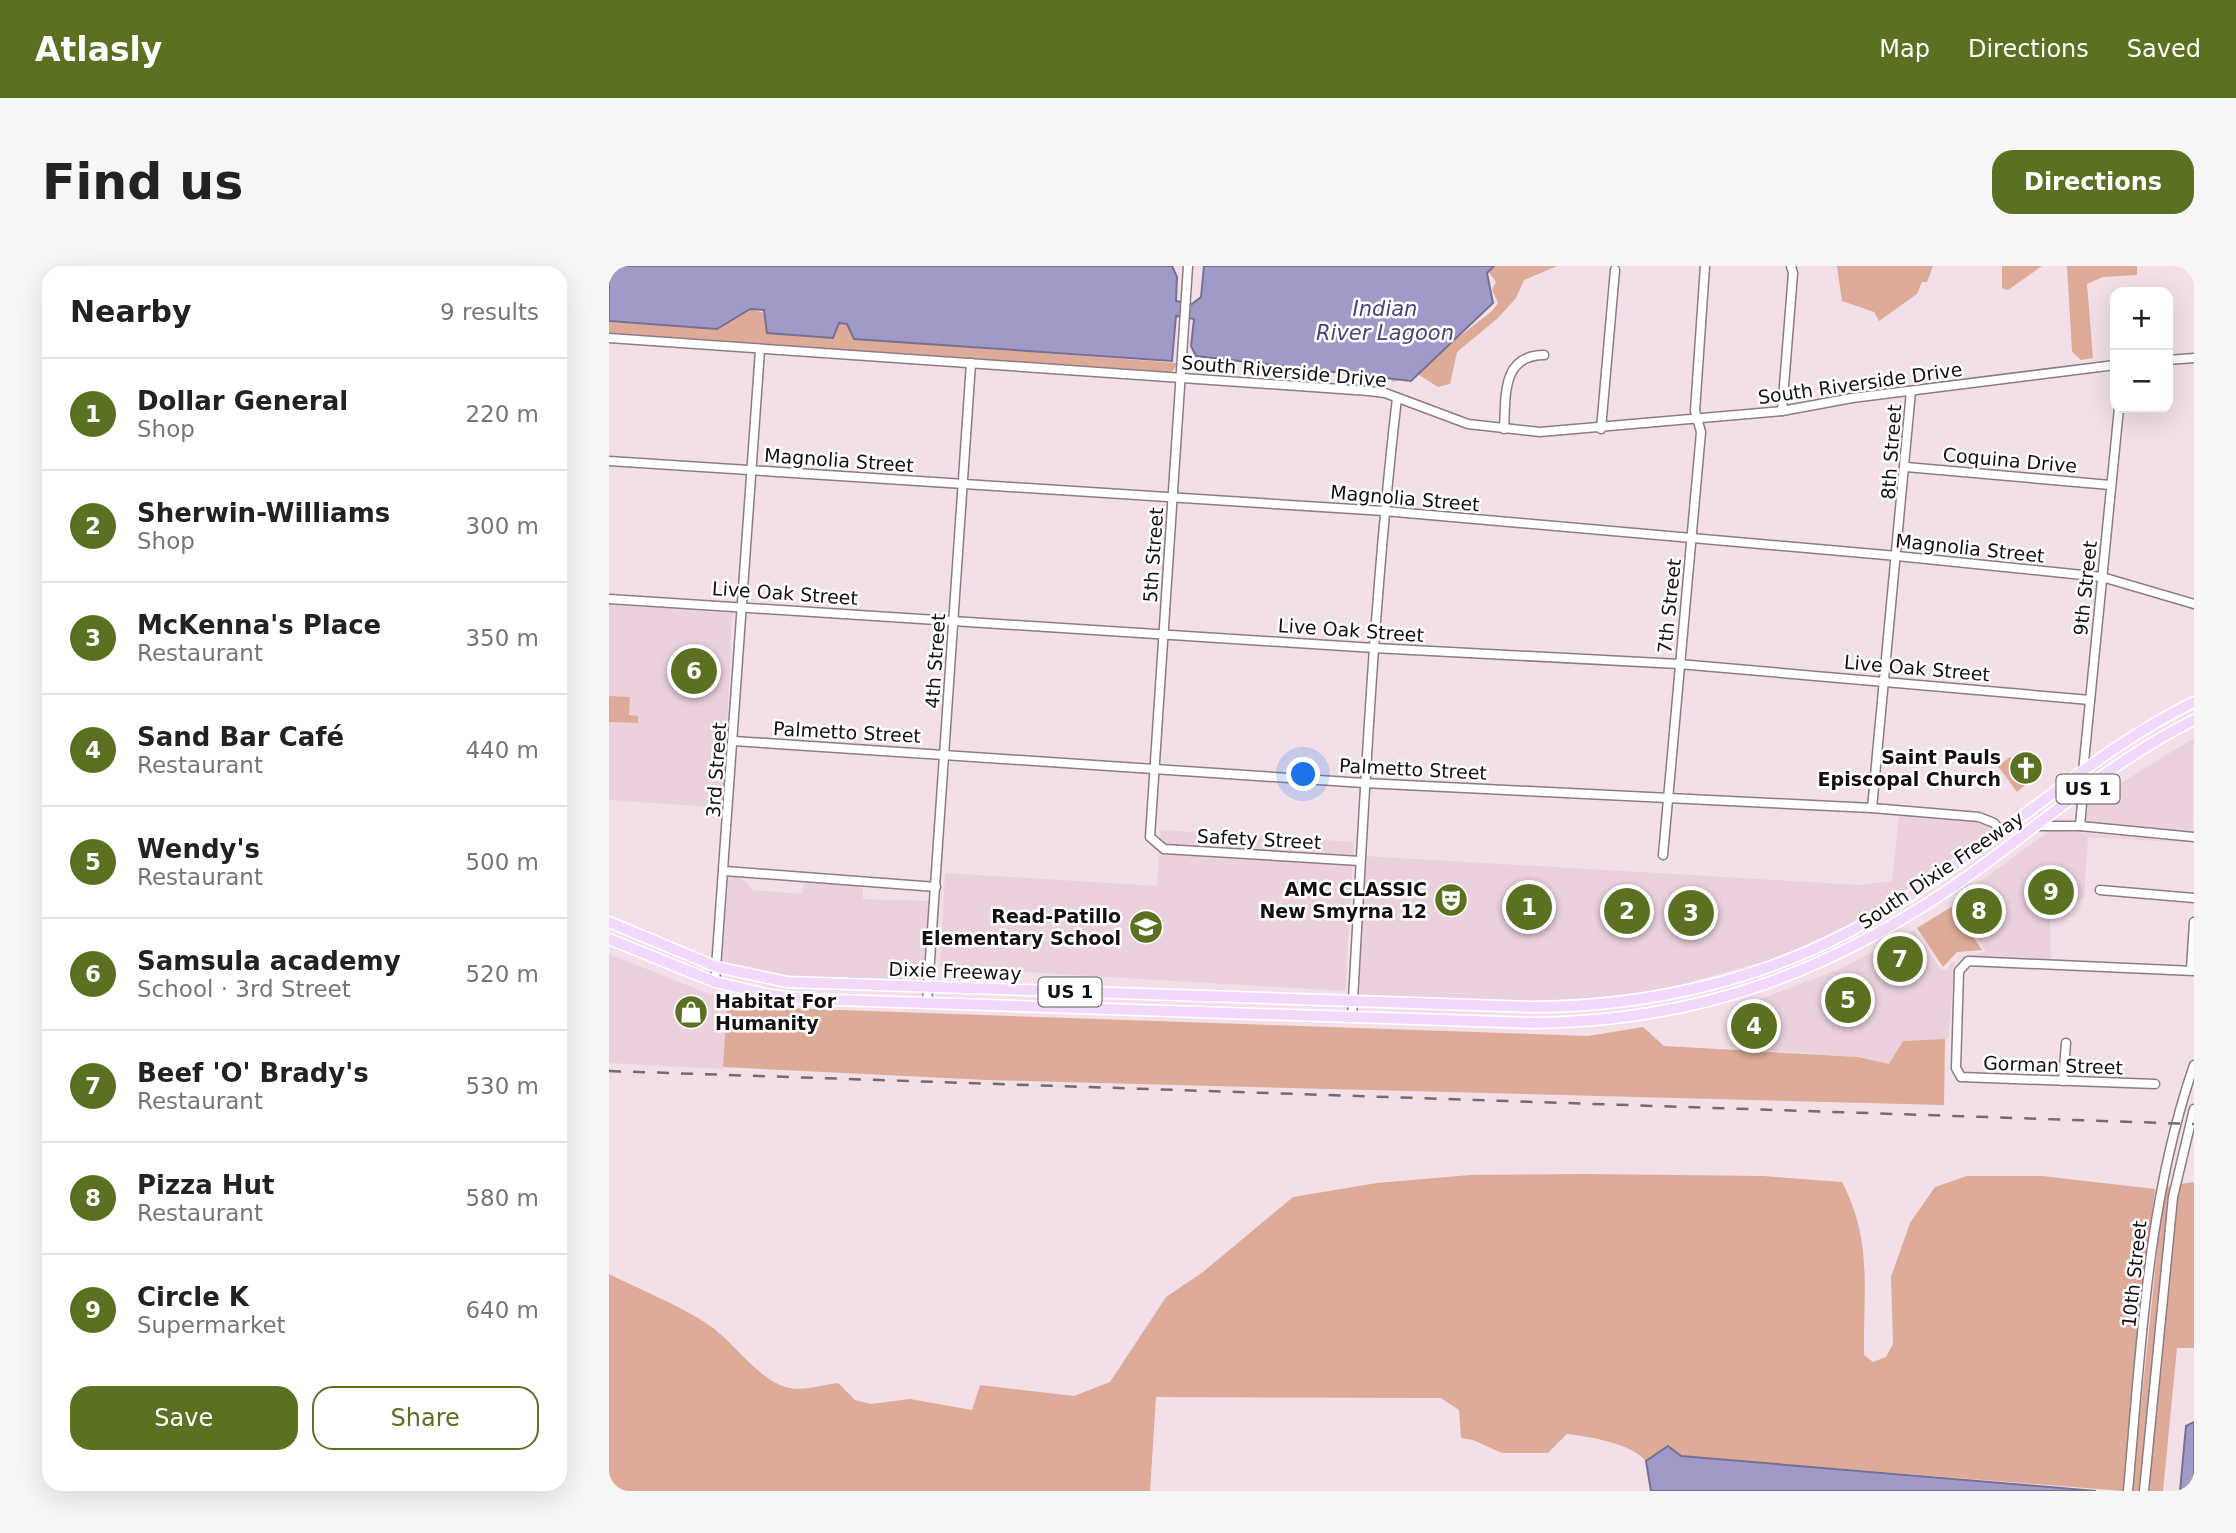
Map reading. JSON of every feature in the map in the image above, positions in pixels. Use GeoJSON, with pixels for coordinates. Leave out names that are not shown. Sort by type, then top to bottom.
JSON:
{"type":"FeatureCollection","features":[{"type":"Feature","properties":{"kind":"main road","name":"South Dixie Freeway"},"geometry":{"type":"LineString","coordinates":[[1353,1002],[1587,1006],[1649,998],[1731,979],[1803,954],[1852,930],[1918,891],[2134,736],[2194,702]]}},
{"type":"Feature","properties":{"kind":"main road","name":"South Dixie Freeway"},"geometry":{"type":"LineString","coordinates":[[1352,1017],[1584,1022],[1650,1014],[1733,996],[1810,969],[1860,945],[1910,916],[2135,755],[2194,720]]}},
{"type":"Feature","properties":{"kind":"main road"},"geometry":{"type":"LineString","coordinates":[[2012,844],[2024,815]]}},
{"type":"Feature","properties":{"kind":"main road"},"geometry":{"type":"LineString","coordinates":[[1985,864],[1997,847],[2001,831]]}},
{"type":"Feature","properties":{"kind":"main road","name":"Dixie Freeway"},"geometry":{"type":"LineString","coordinates":[[609,922],[717,967],[787,982],[1353,1002]]}},
{"type":"Feature","properties":{"kind":"main road","name":"Dixie Freeway"},"geometry":{"type":"LineString","coordinates":[[609,939],[715,982],[786,997],[1352,1017]]}},
{"type":"Feature","properties":{"kind":"street","name":"5th Street"},"geometry":{"type":"LineString","coordinates":[[1157,845],[1150,836],[1188,266]]}},
{"type":"Feature","properties":{"kind":"street","name":"7th Street"},"geometry":{"type":"LineString","coordinates":[[1663,855],[1666,796],[1692,539],[1699,419],[1695,411],[1705,266]]}},
{"type":"Feature","properties":{"kind":"street"},"geometry":{"type":"LineString","coordinates":[[1782,411],[1793,273],[1791,266]]}},
{"type":"Feature","properties":{"kind":"street"},"geometry":{"type":"LineString","coordinates":[[1601,429],[1615,270]]}},
{"type":"Feature","properties":{"kind":"street","name":"South Riverside Drive"},"geometry":{"type":"LineString","coordinates":[[609,338],[1377,392],[1445,418],[1504,429],[1540,432],[1601,429],[1782,411],[1911,391],[2110,366]]}},
{"type":"Feature","properties":{"kind":"street","name":"3rd Street"},"geometry":{"type":"LineString","coordinates":[[715,982],[760,350]]}},
{"type":"Feature","properties":{"kind":"street"},"geometry":{"type":"LineString","coordinates":[[1504,429],[1506,382],[1511,370],[1519,361],[1532,355],[1544,355]]}},
{"type":"Feature","properties":{"kind":"street"},"geometry":{"type":"LineString","coordinates":[[2173,360],[2194,359]]}},
{"type":"Feature","properties":{"kind":"street","name":"4th Street"},"geometry":{"type":"LineString","coordinates":[[927,1003],[971,363]]}},
{"type":"Feature","properties":{"kind":"street","name":"8th Street"},"geometry":{"type":"LineString","coordinates":[[1872,807],[1906,467],[1911,391]]}},
{"type":"Feature","properties":{"kind":"street"},"geometry":{"type":"LineString","coordinates":[[1352,1017],[1364,783],[1384,511],[1398,398]]}},
{"type":"Feature","properties":{"kind":"street","name":"9th Street"},"geometry":{"type":"LineString","coordinates":[[2083,772],[2118,413]]}},
{"type":"Feature","properties":{"kind":"street","name":"Magnolia Street"},"geometry":{"type":"LineString","coordinates":[[609,461],[1384,511],[1897,556],[2102,577],[2194,604]]}},
{"type":"Feature","properties":{"kind":"street","name":"Coquina Drive"},"geometry":{"type":"LineString","coordinates":[[1906,467],[2110,485]]}},
{"type":"Feature","properties":{"kind":"street","name":"Live Oak Street"},"geometry":{"type":"LineString","coordinates":[[609,599],[1163,632],[1374,648],[1679,664],[2089,700]]}},
{"type":"Feature","properties":{"kind":"street","name":"Palmetto Street"},"geometry":{"type":"LineString","coordinates":[[734,741],[1364,783],[1872,807],[1979,817],[1994,823],[2001,831]]}},
{"type":"Feature","properties":{"kind":"street"},"geometry":{"type":"LineString","coordinates":[[2080,826],[2083,792]]}},
{"type":"Feature","properties":{"kind":"street"},"geometry":{"type":"LineString","coordinates":[[2037,826],[2080,826],[2194,837]]}},
{"type":"Feature","properties":{"kind":"street","name":"Safety Street"},"geometry":{"type":"LineString","coordinates":[[1157,845],[1164,849],[1360,861]]}},
{"type":"Feature","properties":{"kind":"street"},"geometry":{"type":"LineString","coordinates":[[725,871],[936,887]]}},
{"type":"Feature","properties":{"kind":"street"},"geometry":{"type":"LineString","coordinates":[[2100,890],[2194,897]]}},
{"type":"Feature","properties":{"kind":"street"},"geometry":{"type":"LineString","coordinates":[[2193,971],[2194,922]]}},
{"type":"Feature","properties":{"kind":"street"},"geometry":{"type":"LineString","coordinates":[[1852,930],[1860,945]]}},
{"type":"Feature","properties":{"kind":"street"},"geometry":{"type":"LineString","coordinates":[[1803,954],[1810,969]]}},
{"type":"Feature","properties":{"kind":"street","name":"Gorman Street"},"geometry":{"type":"LineString","coordinates":[[2155,1084],[1961,1077],[1956,1068],[1959,971],[1968,961],[2193,971]]}},
{"type":"Feature","properties":{"kind":"street"},"geometry":{"type":"LineString","coordinates":[[1135,994],[1135,1010]]}},
{"type":"Feature","properties":{"kind":"street"},"geometry":{"type":"LineString","coordinates":[[1649,998],[1650,1014]]}},
{"type":"Feature","properties":{"kind":"street"},"geometry":{"type":"LineString","coordinates":[[1500,1022],[1501,1006]]}},
{"type":"Feature","properties":{"kind":"street"},"geometry":{"type":"LineString","coordinates":[[2063,1081],[2066,1043]]}},
{"type":"Feature","properties":{"kind":"street","name":"10th Street"},"geometry":{"type":"LineString","coordinates":[[2127,1491],[2152,1245],[2166,1159],[2190,1089],[2194,1065]]}},
{"type":"Feature","properties":{"kind":"street","name":"10th Street"},"geometry":{"type":"LineString","coordinates":[[2144,1491],[2173,1197],[2194,1110]]}},
{"type":"Feature","properties":{"kind":"street"},"geometry":{"type":"LineString","coordinates":[[2166,1159],[2181,1160]]}},
{"type":"Feature","properties":{"kind":"shaded area"},"geometry":{"type":"Polygon","coordinates":[[[1484,266],[1557,266],[1524,280],[1516,298],[1498,318],[1457,352],[1450,384],[1438,387],[1419,375],[1393,382],[1388,376],[1428,361],[1492,311],[1498,303],[1492,290],[1496,282],[1484,266]]]}},
{"type":"Feature","properties":{"kind":"shaded area"},"geometry":{"type":"Polygon","coordinates":[[[1837,266],[1933,266],[1927,282],[1922,282],[1917,294],[1879,321],[1874,312],[1842,301],[1837,266]]]}},
{"type":"Feature","properties":{"kind":"shaded area"},"geometry":{"type":"Polygon","coordinates":[[[2002,266],[2042,266],[2008,290],[2002,288],[2002,266]]]}},
{"type":"Feature","properties":{"kind":"shaded area"},"geometry":{"type":"Polygon","coordinates":[[[2067,266],[2137,266],[2137,275],[2103,277],[2087,284],[2093,358],[2081,360],[2072,352],[2067,266]]]}},
{"type":"Feature","properties":{"kind":"shaded area"},"geometry":{"type":"Polygon","coordinates":[[[751,309],[764,313],[767,332],[833,338],[839,323],[847,324],[854,339],[1178,363],[1172,372],[609,333],[609,322],[717,329],[751,309]]]}},
{"type":"Feature","properties":{"kind":"shaded area"},"geometry":{"type":"Polygon","coordinates":[[[609,604],[732,613],[724,798],[720,803],[711,807],[609,800],[609,604]]]}},
{"type":"Feature","properties":{"kind":"shaded area"},"geometry":{"type":"Polygon","coordinates":[[[609,696],[630,697],[629,715],[638,716],[638,723],[609,722],[609,696]]]}},
{"type":"Feature","properties":{"kind":"shaded area"},"geometry":{"type":"Polygon","coordinates":[[[2194,738],[2193,833],[2085,823],[2087,804],[2194,738]]]}},
{"type":"Feature","properties":{"kind":"shaded area"},"geometry":{"type":"Polygon","coordinates":[[[2010,757],[2028,783],[2017,792],[1998,766],[2010,757]]]}},
{"type":"Feature","properties":{"kind":"shaded area"},"geometry":{"type":"Polygon","coordinates":[[[1899,814],[1978,821],[1994,829],[1872,914],[1780,957],[1651,993],[1567,1001],[1507,1003],[1357,998],[1365,856],[1860,885],[1892,881],[1899,814]]]}},
{"type":"Feature","properties":{"kind":"shaded area","name":"Read-Patillo Elementary School"},"geometry":{"type":"Polygon","coordinates":[[[1161,830],[1354,842],[1345,991],[940,967],[945,873],[1157,886],[1161,830]]]}},
{"type":"Feature","properties":{"kind":"shaded area"},"geometry":{"type":"Polygon","coordinates":[[[2051,830],[2194,843],[2088,837],[2084,897],[2050,920],[2051,960],[1956,958],[1986,951],[1956,904],[1952,902],[2051,830]]]}},
{"type":"Feature","properties":{"kind":"shaded area"},"geometry":{"type":"Polygon","coordinates":[[[729,875],[740,876],[753,890],[802,894],[804,881],[863,885],[863,899],[930,901],[923,982],[783,977],[721,964],[729,875]]]}},
{"type":"Feature","properties":{"kind":"shaded area"},"geometry":{"type":"Polygon","coordinates":[[[1953,906],[1982,950],[1957,952],[1943,967],[1917,928],[1953,906]]]}},
{"type":"Feature","properties":{"kind":"shaded area"},"geometry":{"type":"Polygon","coordinates":[[[1914,930],[1941,969],[1946,970],[1955,960],[1948,1039],[1903,1041],[1889,1064],[1858,1057],[1747,1049],[1740,1007],[1840,969],[1914,930]]]}},
{"type":"Feature","properties":{"kind":"shaded area"},"geometry":{"type":"Polygon","coordinates":[[[609,954],[727,1001],[723,1069],[609,1063],[609,954]]]}},
{"type":"Feature","properties":{"kind":"shaded area"},"geometry":{"type":"Polygon","coordinates":[[[727,1001],[752,1007],[1588,1036],[1643,1027],[1664,1046],[1858,1057],[1889,1064],[1903,1041],[1945,1039],[1944,1105],[986,1080],[723,1067],[727,1001]]]}},
{"type":"Feature","properties":{"kind":"shaded area"},"geometry":{"type":"Polygon","coordinates":[[[1470,1175],[1763,1176],[1842,1182],[1852,1204],[1862,1246],[1865,1288],[1864,1355],[1873,1362],[1886,1357],[1893,1344],[1891,1277],[1910,1223],[1935,1187],[1967,1176],[2042,1176],[2155,1189],[2123,1491],[1681,1456],[1668,1446],[1646,1461],[1620,1445],[1567,1434],[1548,1453],[1502,1453],[1473,1440],[1461,1438],[1459,1410],[1441,1398],[1156,1397],[1150,1491],[609,1491],[609,1274],[706,1323],[763,1375],[785,1387],[805,1388],[838,1383],[855,1400],[871,1404],[910,1399],[972,1410],[980,1385],[1074,1396],[1110,1382],[1166,1297],[1203,1272],[1293,1197],[1377,1183],[1470,1175]]]}},
{"type":"Feature","properties":{"kind":"shaded area"},"geometry":{"type":"Polygon","coordinates":[[[2194,1182],[2194,1348],[2177,1348],[2163,1491],[2148,1491],[2177,1198],[2180,1184],[2194,1182]]]}},
{"type":"Feature","properties":{"kind":"shaded area"},"geometry":{"type":"Polygon","coordinates":[[[2170,1186],[2139,1491],[2132,1491],[2164,1187],[2170,1186]]]}},
{"type":"Feature","properties":{"kind":"water","name":"Indian River Lagoon"},"geometry":{"type":"Polygon","coordinates":[[[609,266],[1172,266],[1177,277],[1176,301],[1192,304],[1201,297],[1204,266],[1494,266],[1487,273],[1493,303],[1411,381],[1196,356],[1191,346],[1194,319],[1176,316],[1172,361],[854,339],[847,324],[839,323],[833,338],[767,333],[764,310],[750,309],[717,329],[609,321],[609,266]]]}},
{"type":"Feature","properties":{"kind":"water"},"geometry":{"type":"Polygon","coordinates":[[[2194,1422],[2194,1491],[2180,1491],[2186,1426],[2194,1422]]]}},
{"type":"Feature","properties":{"kind":"water"},"geometry":{"type":"Polygon","coordinates":[[[1668,1446],[1681,1456],[2096,1491],[1651,1491],[1646,1461],[1668,1446]]]}},
{"type":"Feature","properties":{"kind":"railway"},"geometry":{"type":"LineString","coordinates":[[609,1071],[2194,1124]]}},
{"type":"Feature","properties":{"kind":"place","name":"Samsula academy"},"geometry":{"type":"Point","coordinates":[694,671]}},
{"type":"Feature","properties":{"kind":"place","name":"Saint Pauls Episcopal Church"},"geometry":{"type":"Point","coordinates":[2026,768]}},
{"type":"Feature","properties":{"kind":"place","name":"Circle K"},"geometry":{"type":"Point","coordinates":[2051,892]}},
{"type":"Feature","properties":{"kind":"place","name":"AMC CLASSIC New Smyrna 12"},"geometry":{"type":"Point","coordinates":[1451,900]}},
{"type":"Feature","properties":{"kind":"place","name":"Dollar General"},"geometry":{"type":"Point","coordinates":[1529,907]}},
{"type":"Feature","properties":{"kind":"place","name":"Sherwin-Williams"},"geometry":{"type":"Point","coordinates":[1627,911]}},
{"type":"Feature","properties":{"kind":"place","name":"Pizza Hut"},"geometry":{"type":"Point","coordinates":[1979,911]}},
{"type":"Feature","properties":{"kind":"place","name":"McKenna's Place"},"geometry":{"type":"Point","coordinates":[1691,913]}},
{"type":"Feature","properties":{"kind":"place","name":"Read-Patillo Elementary School"},"geometry":{"type":"Point","coordinates":[1146,927]}},
{"type":"Feature","properties":{"kind":"place","name":"Beef 'O' Brady's"},"geometry":{"type":"Point","coordinates":[1900,959]}},
{"type":"Feature","properties":{"kind":"place","name":"Wendy's"},"geometry":{"type":"Point","coordinates":[1848,1000]}},
{"type":"Feature","properties":{"kind":"place","name":"Habitat For Humanity"},"geometry":{"type":"Point","coordinates":[691,1012]}},
{"type":"Feature","properties":{"kind":"place","name":"Sand Bar Café"},"geometry":{"type":"Point","coordinates":[1754,1026]}}]}
